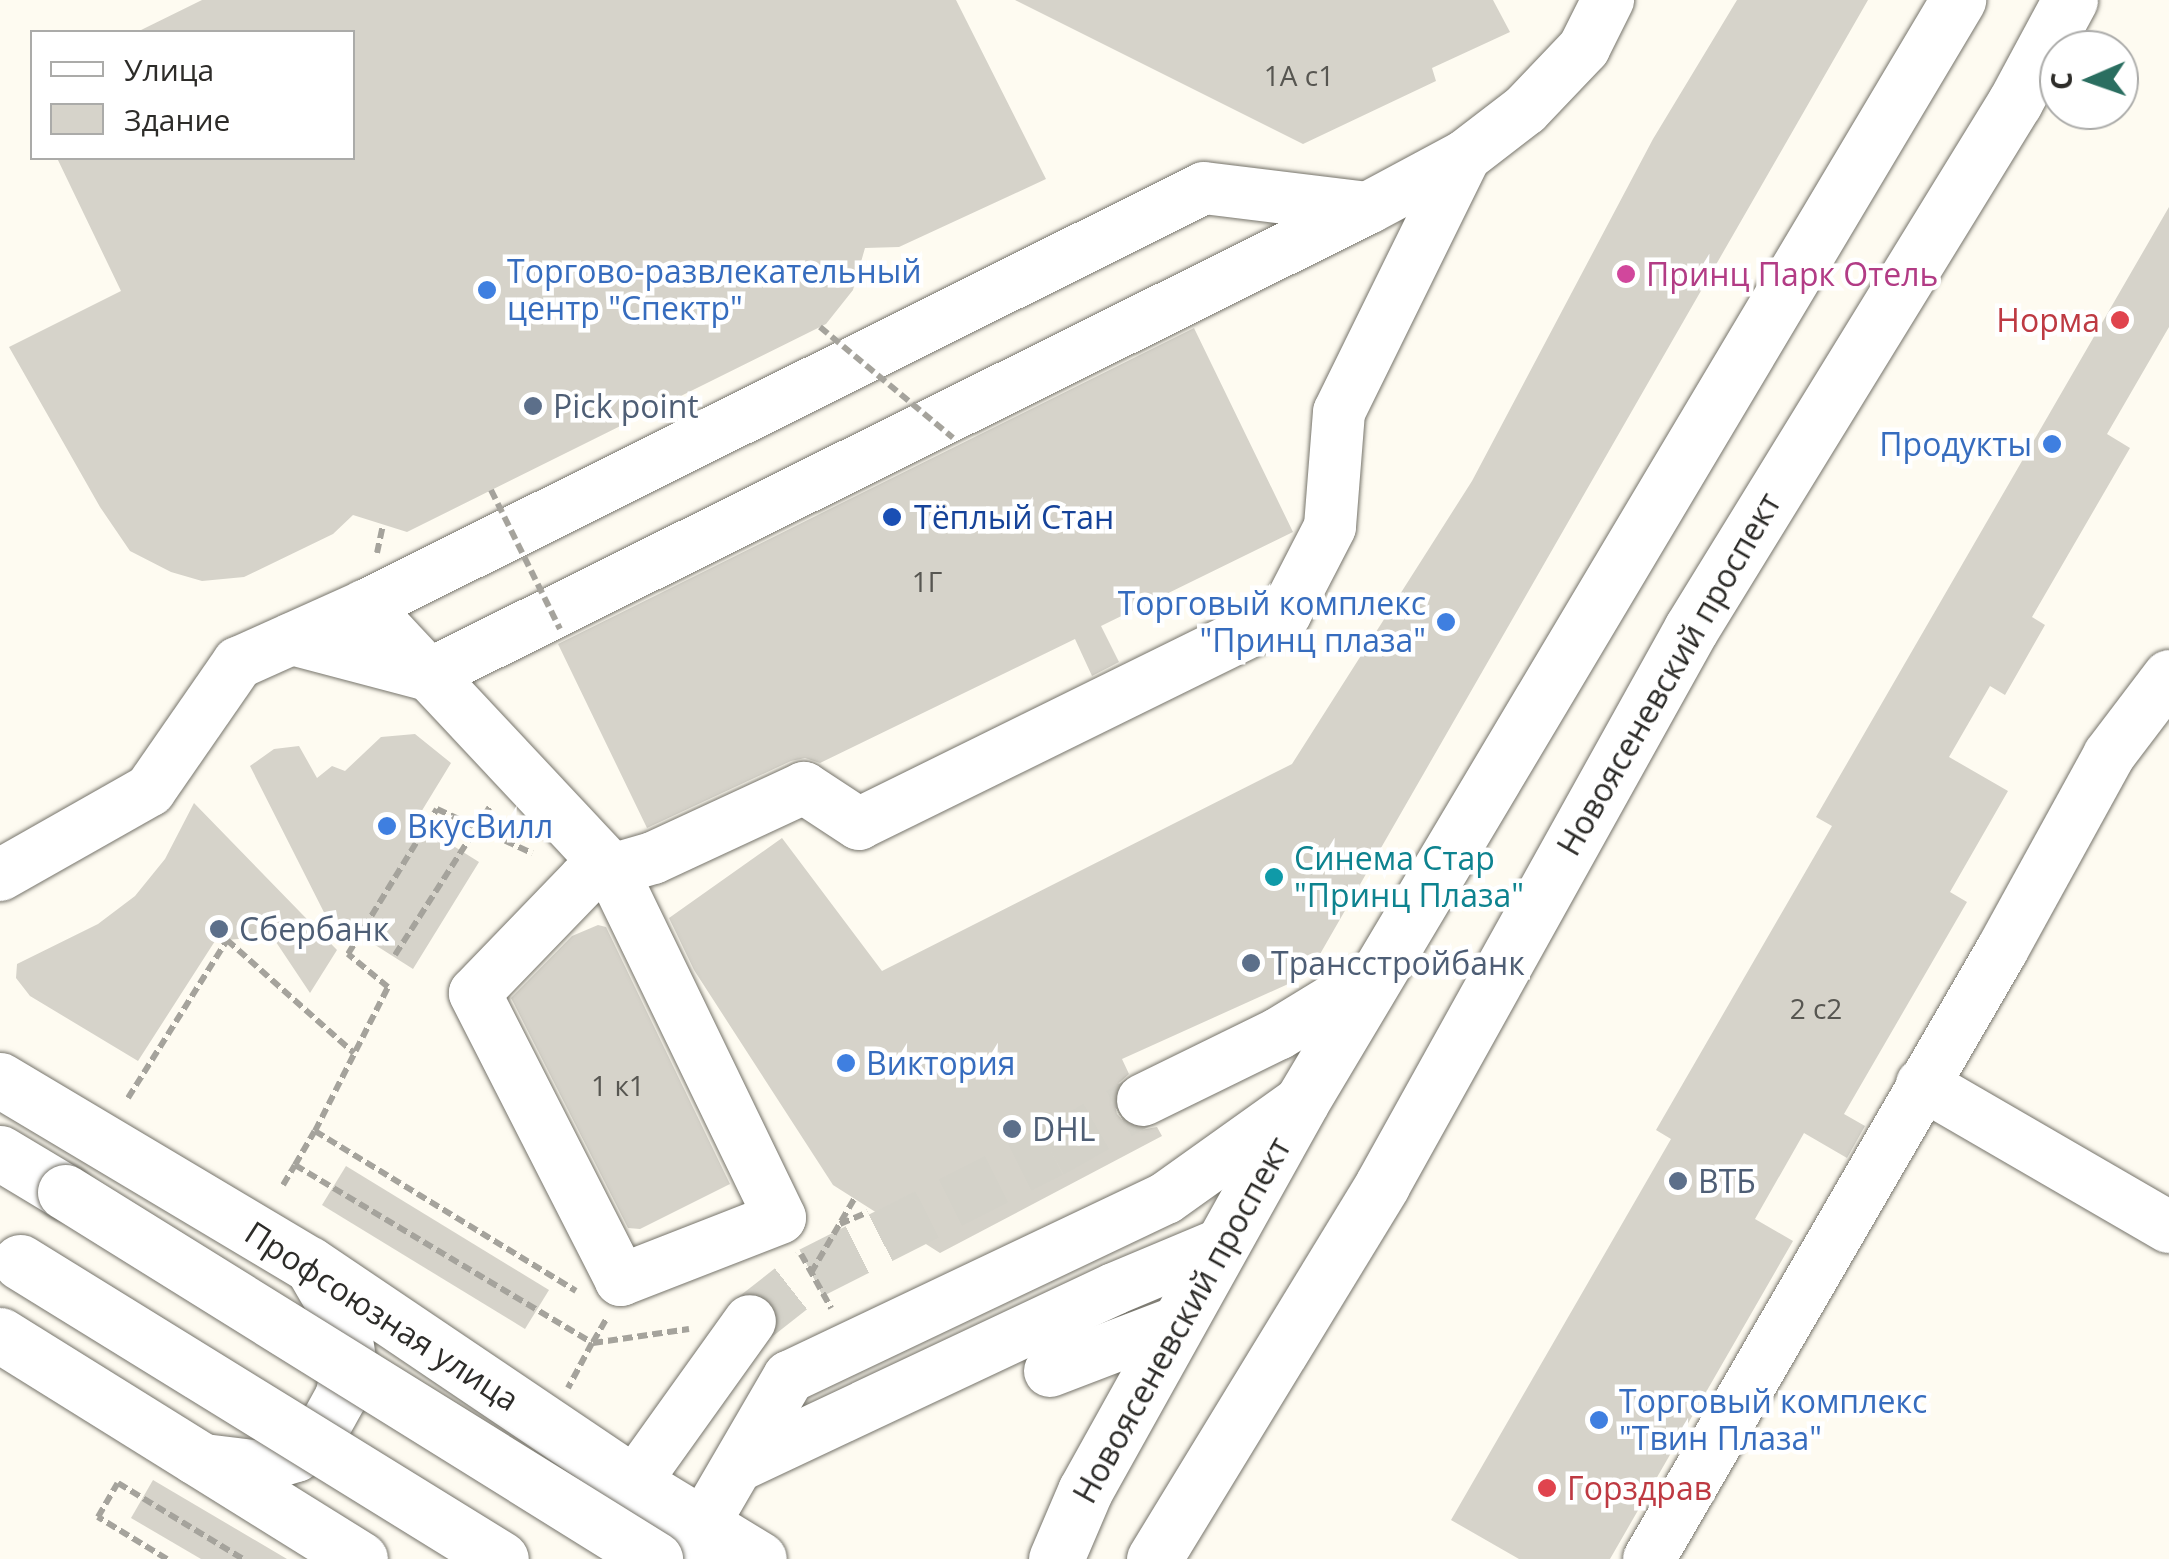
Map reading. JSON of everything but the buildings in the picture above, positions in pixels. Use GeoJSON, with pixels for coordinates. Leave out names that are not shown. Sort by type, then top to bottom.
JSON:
{"type":"FeatureCollection","features":[{"type":"Feature","properties":{"kind":"main road","name":"Новоясеневский проспект"},"geometry":{"type":"LineString","coordinates":[[1056,1559],[1085,1491],[1302,1101],[1958,0]]}},
{"type":"Feature","properties":{"kind":"main road","name":"Новоясеневский проспект"},"geometry":{"type":"LineString","coordinates":[[1154,1559],[1382,1185],[1691,629],[2014,102],[2070,0]]}},
{"type":"Feature","properties":{"kind":"main road","name":"Профсоюзная улица"},"geometry":{"type":"LineString","coordinates":[[0,1080],[643,1469],[694,1542],[759,1559]]}},
{"type":"Feature","properties":{"kind":"main road","name":"Профсоюзная улица"},"geometry":{"type":"LineString","coordinates":[[0,1152],[654,1559]]}},
{"type":"Feature","properties":{"kind":"main road"},"geometry":{"type":"LineString","coordinates":[[10,1256],[501,1559]]}},
{"type":"Feature","properties":{"kind":"main road"},"geometry":{"type":"LineString","coordinates":[[0,1335],[360,1559]]}},
{"type":"Feature","properties":{"kind":"main road"},"geometry":{"type":"LineString","coordinates":[[589,1559],[643,1469]]}},
{"type":"Feature","properties":{"kind":"main road"},"geometry":{"type":"LineString","coordinates":[[1028,1559],[1085,1491]]}},
{"type":"Feature","properties":{"kind":"street"},"geometry":{"type":"LineString","coordinates":[[292,639],[428,675],[1368,208],[1465,156],[1526,110],[1584,48],[1608,0]]}},
{"type":"Feature","properties":{"kind":"street"},"geometry":{"type":"LineString","coordinates":[[2014,102],[2093,0]]}},
{"type":"Feature","properties":{"kind":"street"},"geometry":{"type":"LineString","coordinates":[[365,606],[598,875],[780,1218],[621,1280],[475,992],[598,875],[653,858],[804,788],[859,824],[1284,614],[1330,527],[1339,412],[1465,156]]}},
{"type":"Feature","properties":{"kind":"street"},"geometry":{"type":"LineString","coordinates":[[0,876],[150,790],[238,663],[365,606],[1204,188],[1368,208]]}},
{"type":"Feature","properties":{"kind":"street"},"geometry":{"type":"LineString","coordinates":[[1649,1559],[2109,755],[2169,676]]}},
{"type":"Feature","properties":{"kind":"street"},"geometry":{"type":"LineString","coordinates":[[1143,1100],[1278,1034],[1378,973]]}},
{"type":"Feature","properties":{"kind":"street"},"geometry":{"type":"LineString","coordinates":[[1922,1084],[2169,1227]]}},
{"type":"Feature","properties":{"kind":"street"},"geometry":{"type":"LineString","coordinates":[[694,1542],[788,1378],[1166,1198],[1302,1101]]}},
{"type":"Feature","properties":{"kind":"street"},"geometry":{"type":"LineString","coordinates":[[738,1466],[1123,1285],[1224,1244]]}},
{"type":"Feature","properties":{"kind":"street"},"geometry":{"type":"LineString","coordinates":[[196,1459],[260,1468],[296,1456],[322,1432],[342,1397],[350,1359],[344,1326],[309,1264]]}},
{"type":"Feature","properties":{"kind":"street"},"geometry":{"type":"LineString","coordinates":[[643,1469],[750,1321]]}},
{"type":"Feature","properties":{"kind":"street"},"geometry":{"type":"LineString","coordinates":[[1050,1371],[1180,1321]]}},
{"type":"Feature","properties":{"kind":"path"},"geometry":{"type":"LineString","coordinates":[[820,327],[953,438]]}},
{"type":"Feature","properties":{"kind":"path"},"geometry":{"type":"LineString","coordinates":[[492,490],[560,629]]}},
{"type":"Feature","properties":{"kind":"path"},"geometry":{"type":"LineString","coordinates":[[283,1186],[388,987],[348,954],[436,809],[598,875]]}},
{"type":"Feature","properties":{"kind":"path"},"geometry":{"type":"LineString","coordinates":[[395,955],[474,825]]}},
{"type":"Feature","properties":{"kind":"path"},"geometry":{"type":"LineString","coordinates":[[398,850],[409,855]]}},
{"type":"Feature","properties":{"kind":"path"},"geometry":{"type":"LineString","coordinates":[[360,912],[370,918]]}},
{"type":"Feature","properties":{"kind":"path"},"geometry":{"type":"LineString","coordinates":[[128,1098],[227,940],[354,1053]]}},
{"type":"Feature","properties":{"kind":"path"},"geometry":{"type":"LineString","coordinates":[[314,1131],[578,1292]]}},
{"type":"Feature","properties":{"kind":"path"},"geometry":{"type":"LineString","coordinates":[[295,1165],[592,1343],[750,1321]]}},
{"type":"Feature","properties":{"kind":"path"},"geometry":{"type":"LineString","coordinates":[[811,1274],[854,1199]]}},
{"type":"Feature","properties":{"kind":"path"},"geometry":{"type":"LineString","coordinates":[[839,1224],[868,1212]]}},
{"type":"Feature","properties":{"kind":"path"},"geometry":{"type":"LineString","coordinates":[[780,1218],[836,1315]]}},
{"type":"Feature","properties":{"kind":"path"},"geometry":{"type":"LineString","coordinates":[[565,1393],[592,1343]]}},
{"type":"Feature","properties":{"kind":"path"},"geometry":{"type":"LineString","coordinates":[[167,1559],[98,1517],[118,1483],[243,1559]]}},
{"type":"Feature","properties":{"kind":"tunnel"},"geometry":{"type":"LineString","coordinates":[[750,1321],[811,1273],[1051,1152],[1143,1100]]}},
{"type":"Feature","properties":{"kind":"place","name":"Принц Парк Отель"},"geometry":{"type":"Point","coordinates":[1626,274]}},
{"type":"Feature","properties":{"kind":"place","name":"Торгово-развлекательный центр \"Спектр\""},"geometry":{"type":"Point","coordinates":[487,290]}},
{"type":"Feature","properties":{"kind":"place","name":"Норма"},"geometry":{"type":"Point","coordinates":[2120,320]}},
{"type":"Feature","properties":{"kind":"place","name":"Pick point"},"geometry":{"type":"Point","coordinates":[533,406]}},
{"type":"Feature","properties":{"kind":"place","name":"Продукты"},"geometry":{"type":"Point","coordinates":[2052,444]}},
{"type":"Feature","properties":{"kind":"place","name":"Тёплый Стан"},"geometry":{"type":"Point","coordinates":[892,517]}},
{"type":"Feature","properties":{"kind":"place","name":"Торговый комплекс \"Принц плаза\""},"geometry":{"type":"Point","coordinates":[1446,622]}},
{"type":"Feature","properties":{"kind":"place","name":"ВкусВилл"},"geometry":{"type":"Point","coordinates":[387,826]}},
{"type":"Feature","properties":{"kind":"place","name":"Синема Стар \"Принц Плаза\""},"geometry":{"type":"Point","coordinates":[1274,877]}},
{"type":"Feature","properties":{"kind":"place","name":"Сбербанк"},"geometry":{"type":"Point","coordinates":[219,929]}},
{"type":"Feature","properties":{"kind":"place","name":"Трансстройбанк"},"geometry":{"type":"Point","coordinates":[1251,963]}},
{"type":"Feature","properties":{"kind":"place","name":"Виктория"},"geometry":{"type":"Point","coordinates":[846,1063]}},
{"type":"Feature","properties":{"kind":"place","name":"DHL"},"geometry":{"type":"Point","coordinates":[1012,1129]}},
{"type":"Feature","properties":{"kind":"place","name":"ВТБ"},"geometry":{"type":"Point","coordinates":[1678,1181]}},
{"type":"Feature","properties":{"kind":"place","name":"Торговый комплекс \"Твин Плаза\""},"geometry":{"type":"Point","coordinates":[1599,1420]}},
{"type":"Feature","properties":{"kind":"place","name":"Горздрав"},"geometry":{"type":"Point","coordinates":[1547,1488]}}]}
